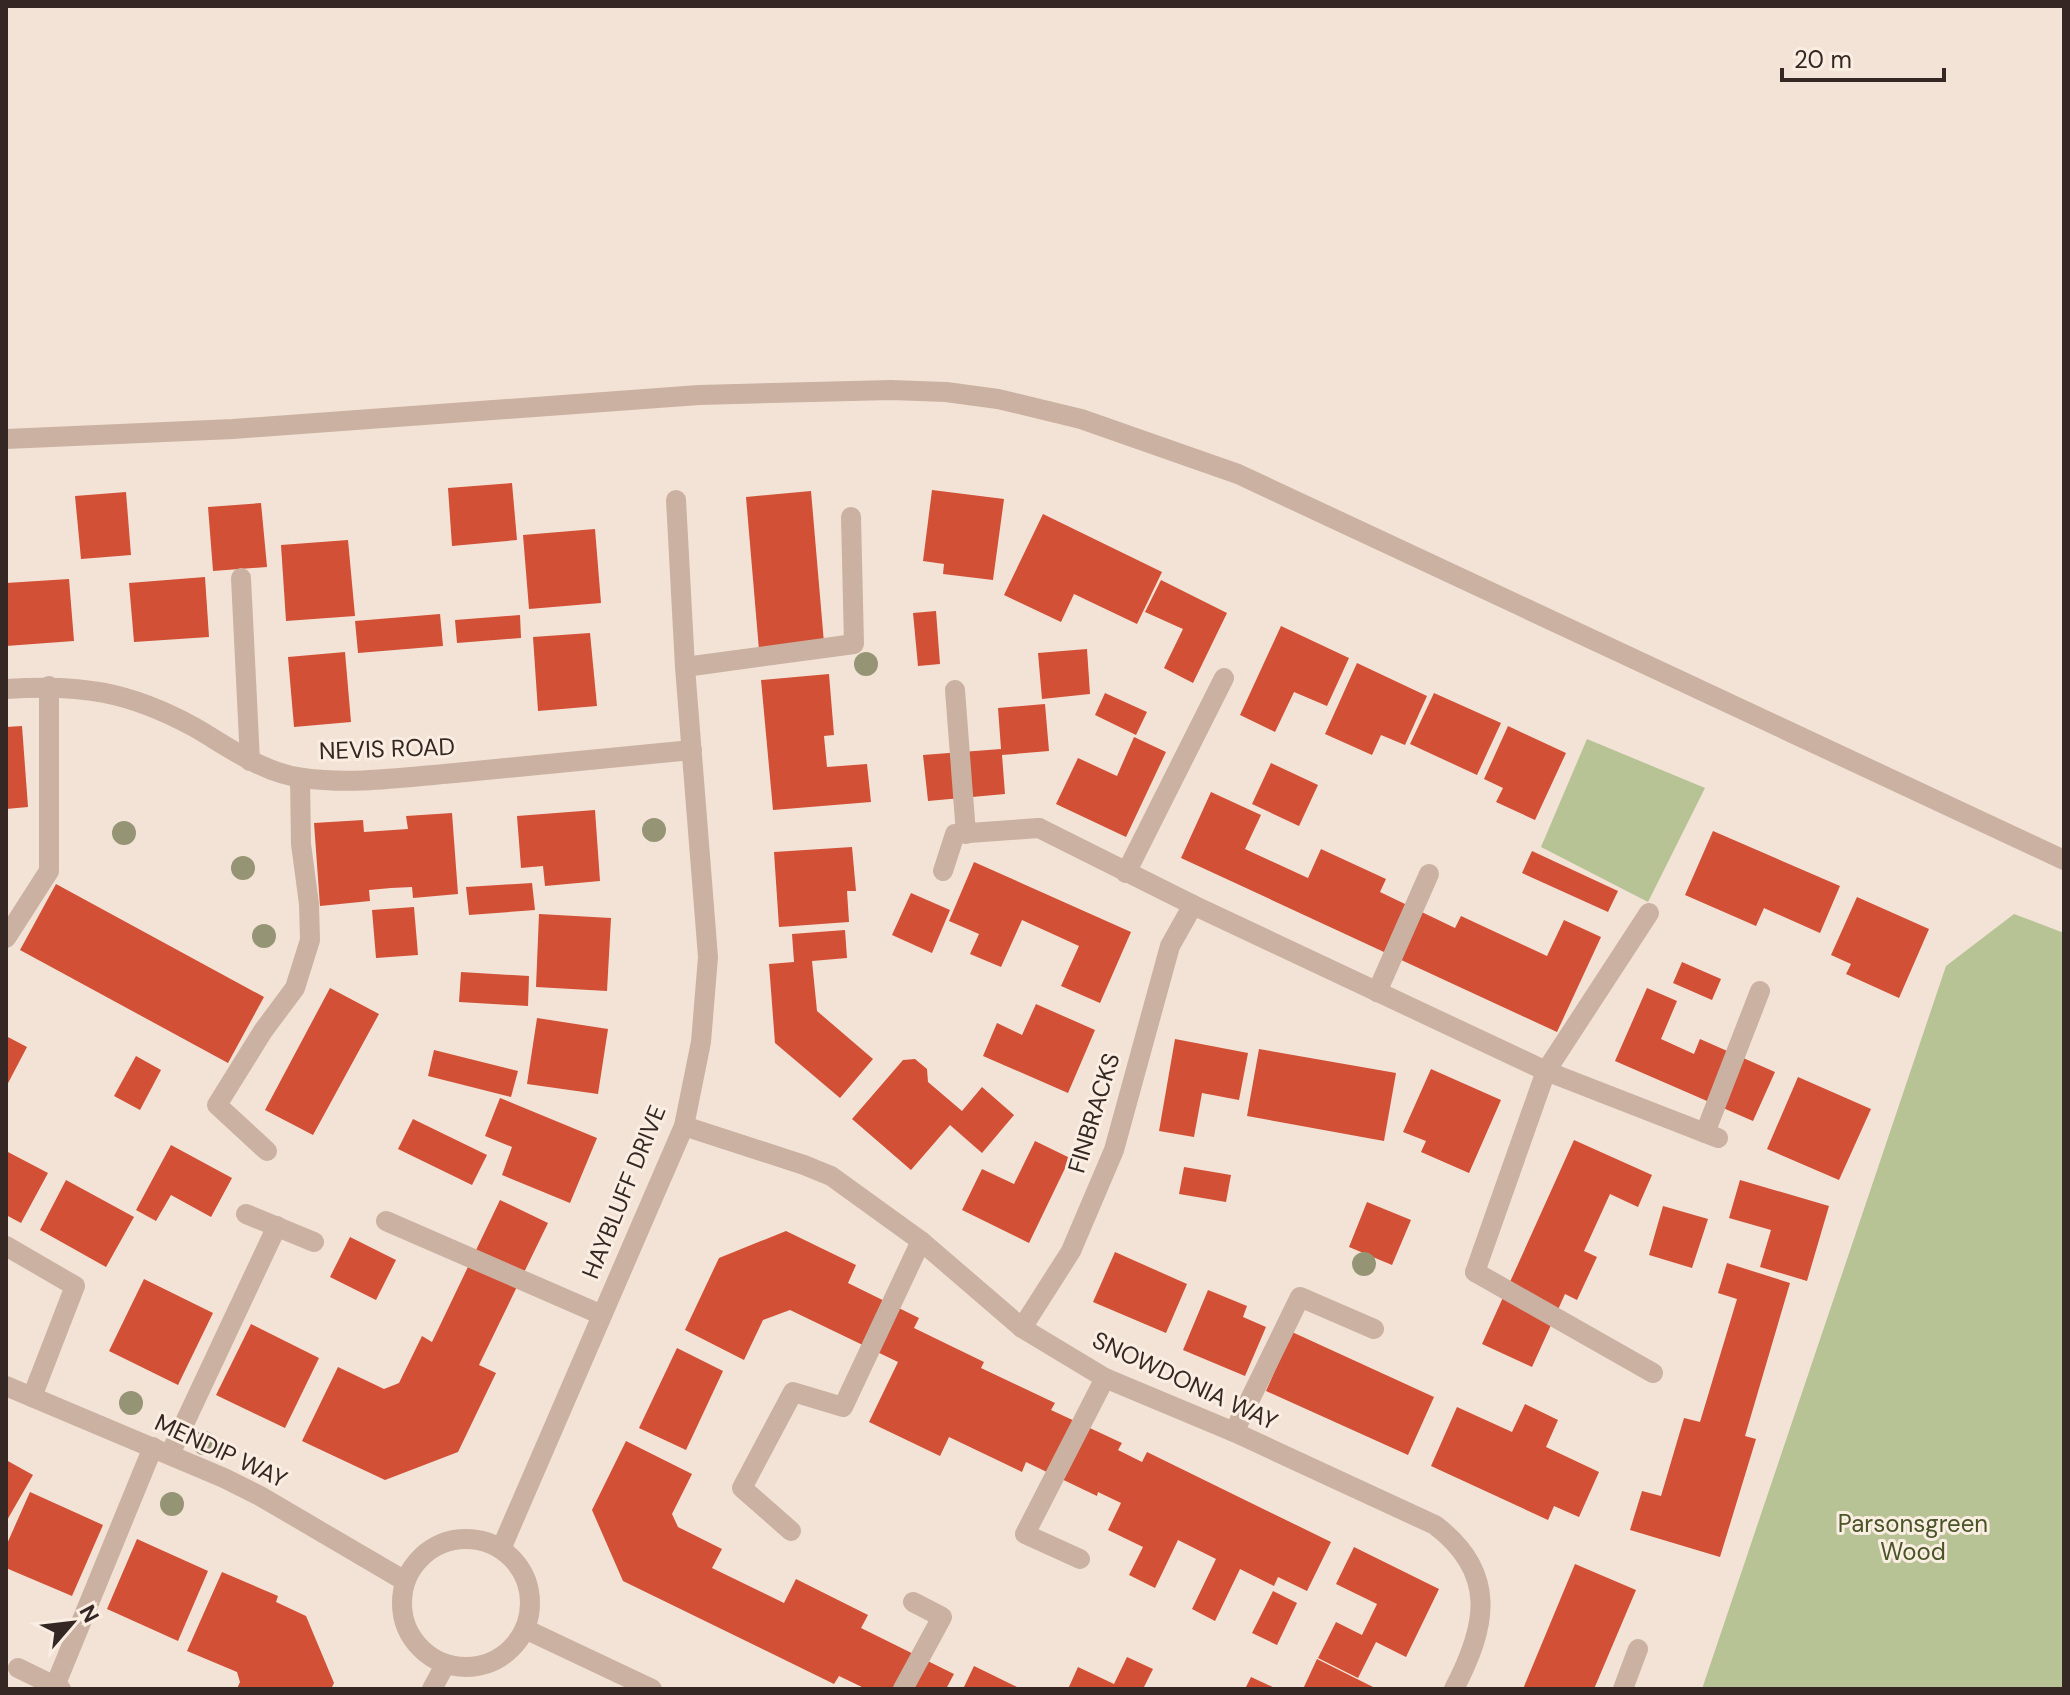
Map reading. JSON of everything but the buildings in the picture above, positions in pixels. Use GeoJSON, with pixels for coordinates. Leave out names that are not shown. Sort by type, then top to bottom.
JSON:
{"type":"FeatureCollection","features":[{"type":"Feature","properties":{"kind":"street"},"geometry":{"type":"LineString","coordinates":[[6,439],[326,423],[699,395],[891,390],[946,392],[998,399],[1081,419],[1238,474],[2064,860]]}},
{"type":"Feature","properties":{"kind":"street","name":"HAYBLUFF DRIVE"},"geometry":{"type":"LineString","coordinates":[[501,1549],[684,1126],[701,1042],[708,957],[685,667],[676,500]]}},
{"type":"Feature","properties":{"kind":"street"},"geometry":{"type":"LineString","coordinates":[[685,667],[854,644],[851,517]]}},
{"type":"Feature","properties":{"kind":"street"},"geometry":{"type":"LineString","coordinates":[[241,578],[250,761]]}},
{"type":"Feature","properties":{"kind":"street"},"geometry":{"type":"LineString","coordinates":[[1126,873],[1224,678]]}},
{"type":"Feature","properties":{"kind":"street"},"geometry":{"type":"LineString","coordinates":[[6,938],[49,871],[49,686]]}},
{"type":"Feature","properties":{"kind":"street","name":"NEVIS ROAD"},"geometry":{"type":"LineString","coordinates":[[6,689],[49,686],[107,691],[192,726],[250,761],[300,778],[357,781],[692,750]]}},
{"type":"Feature","properties":{"kind":"street"},"geometry":{"type":"LineString","coordinates":[[955,690],[966,834]]}},
{"type":"Feature","properties":{"kind":"street"},"geometry":{"type":"LineString","coordinates":[[267,1151],[217,1105],[263,1031],[295,988],[310,940],[301,844],[300,778]]}},
{"type":"Feature","properties":{"kind":"street"},"geometry":{"type":"LineString","coordinates":[[943,871],[955,834],[1039,828],[1126,873],[1546,1071],[1711,1136],[1760,991]]}},
{"type":"Feature","properties":{"kind":"street"},"geometry":{"type":"LineString","coordinates":[[1377,992],[1429,874]]}},
{"type":"Feature","properties":{"kind":"street","name":"FINBRACKS"},"geometry":{"type":"LineString","coordinates":[[1022,1328],[1071,1251],[1114,1150],[1170,946],[1193,905]]}},
{"type":"Feature","properties":{"kind":"street"},"geometry":{"type":"LineString","coordinates":[[1649,913],[1546,1071],[1475,1272],[1653,1373]]}},
{"type":"Feature","properties":{"kind":"street","name":"SNOWDONIA WAY"},"geometry":{"type":"LineString","coordinates":[[684,1126],[831,1176],[921,1241],[1022,1328],[1105,1378],[1234,1432],[1435,1525],[1451,1537],[1477,1574],[1482,1612],[1469,1659],[1454,1689]]}},
{"type":"Feature","properties":{"kind":"street"},"geometry":{"type":"LineString","coordinates":[[246,1214],[314,1242]]}},
{"type":"Feature","properties":{"kind":"street"},"geometry":{"type":"LineString","coordinates":[[386,1221],[602,1315]]}},
{"type":"Feature","properties":{"kind":"street"},"geometry":{"type":"LineString","coordinates":[[18,1668],[58,1688],[162,1451],[277,1226]]}},
{"type":"Feature","properties":{"kind":"street"},"geometry":{"type":"LineString","coordinates":[[791,1531],[742,1488],[793,1392],[843,1407],[921,1241]]}},
{"type":"Feature","properties":{"kind":"street"},"geometry":{"type":"LineString","coordinates":[[6,1246],[75,1286],[32,1397]]}},
{"type":"Feature","properties":{"kind":"street"},"geometry":{"type":"LineString","coordinates":[[1234,1432],[1300,1297],[1374,1329]]}},
{"type":"Feature","properties":{"kind":"street"},"geometry":{"type":"LineString","coordinates":[[1080,1559],[1025,1534],[1105,1378]]}},
{"type":"Feature","properties":{"kind":"street","name":"MENDIP WAY"},"geometry":{"type":"LineString","coordinates":[[6,1386],[260,1496],[405,1581]]}},
{"type":"Feature","properties":{"kind":"street"},"geometry":{"type":"LineString","coordinates":[[473,1539],[501,1549],[517,1564],[528,1584],[531,1606],[525,1629],[512,1648],[492,1662],[469,1668],[445,1665],[424,1651],[408,1631],[401,1606],[405,1581],[421,1557],[446,1542],[473,1539]]}},
{"type":"Feature","properties":{"kind":"street"},"geometry":{"type":"LineString","coordinates":[[903,1689],[942,1617],[913,1602]]}},
{"type":"Feature","properties":{"kind":"street"},"geometry":{"type":"LineString","coordinates":[[525,1629],[652,1689]]}},
{"type":"Feature","properties":{"kind":"street"},"geometry":{"type":"LineString","coordinates":[[1623,1689],[1638,1649]]}},
{"type":"Feature","properties":{"kind":"street"},"geometry":{"type":"LineString","coordinates":[[432,1689],[445,1665]]}},
{"type":"Feature","properties":{"kind":"green space"},"geometry":{"type":"Polygon","coordinates":[[[1587,739],[1705,788],[1648,902],[1541,847],[1587,739]]]}},
{"type":"Feature","properties":{"kind":"green space","name":"Parsonsgreen Wood"},"geometry":{"type":"Polygon","coordinates":[[[2014,914],[2064,933],[2064,1689],[1702,1689],[1946,966],[2014,914]]]}}]}
